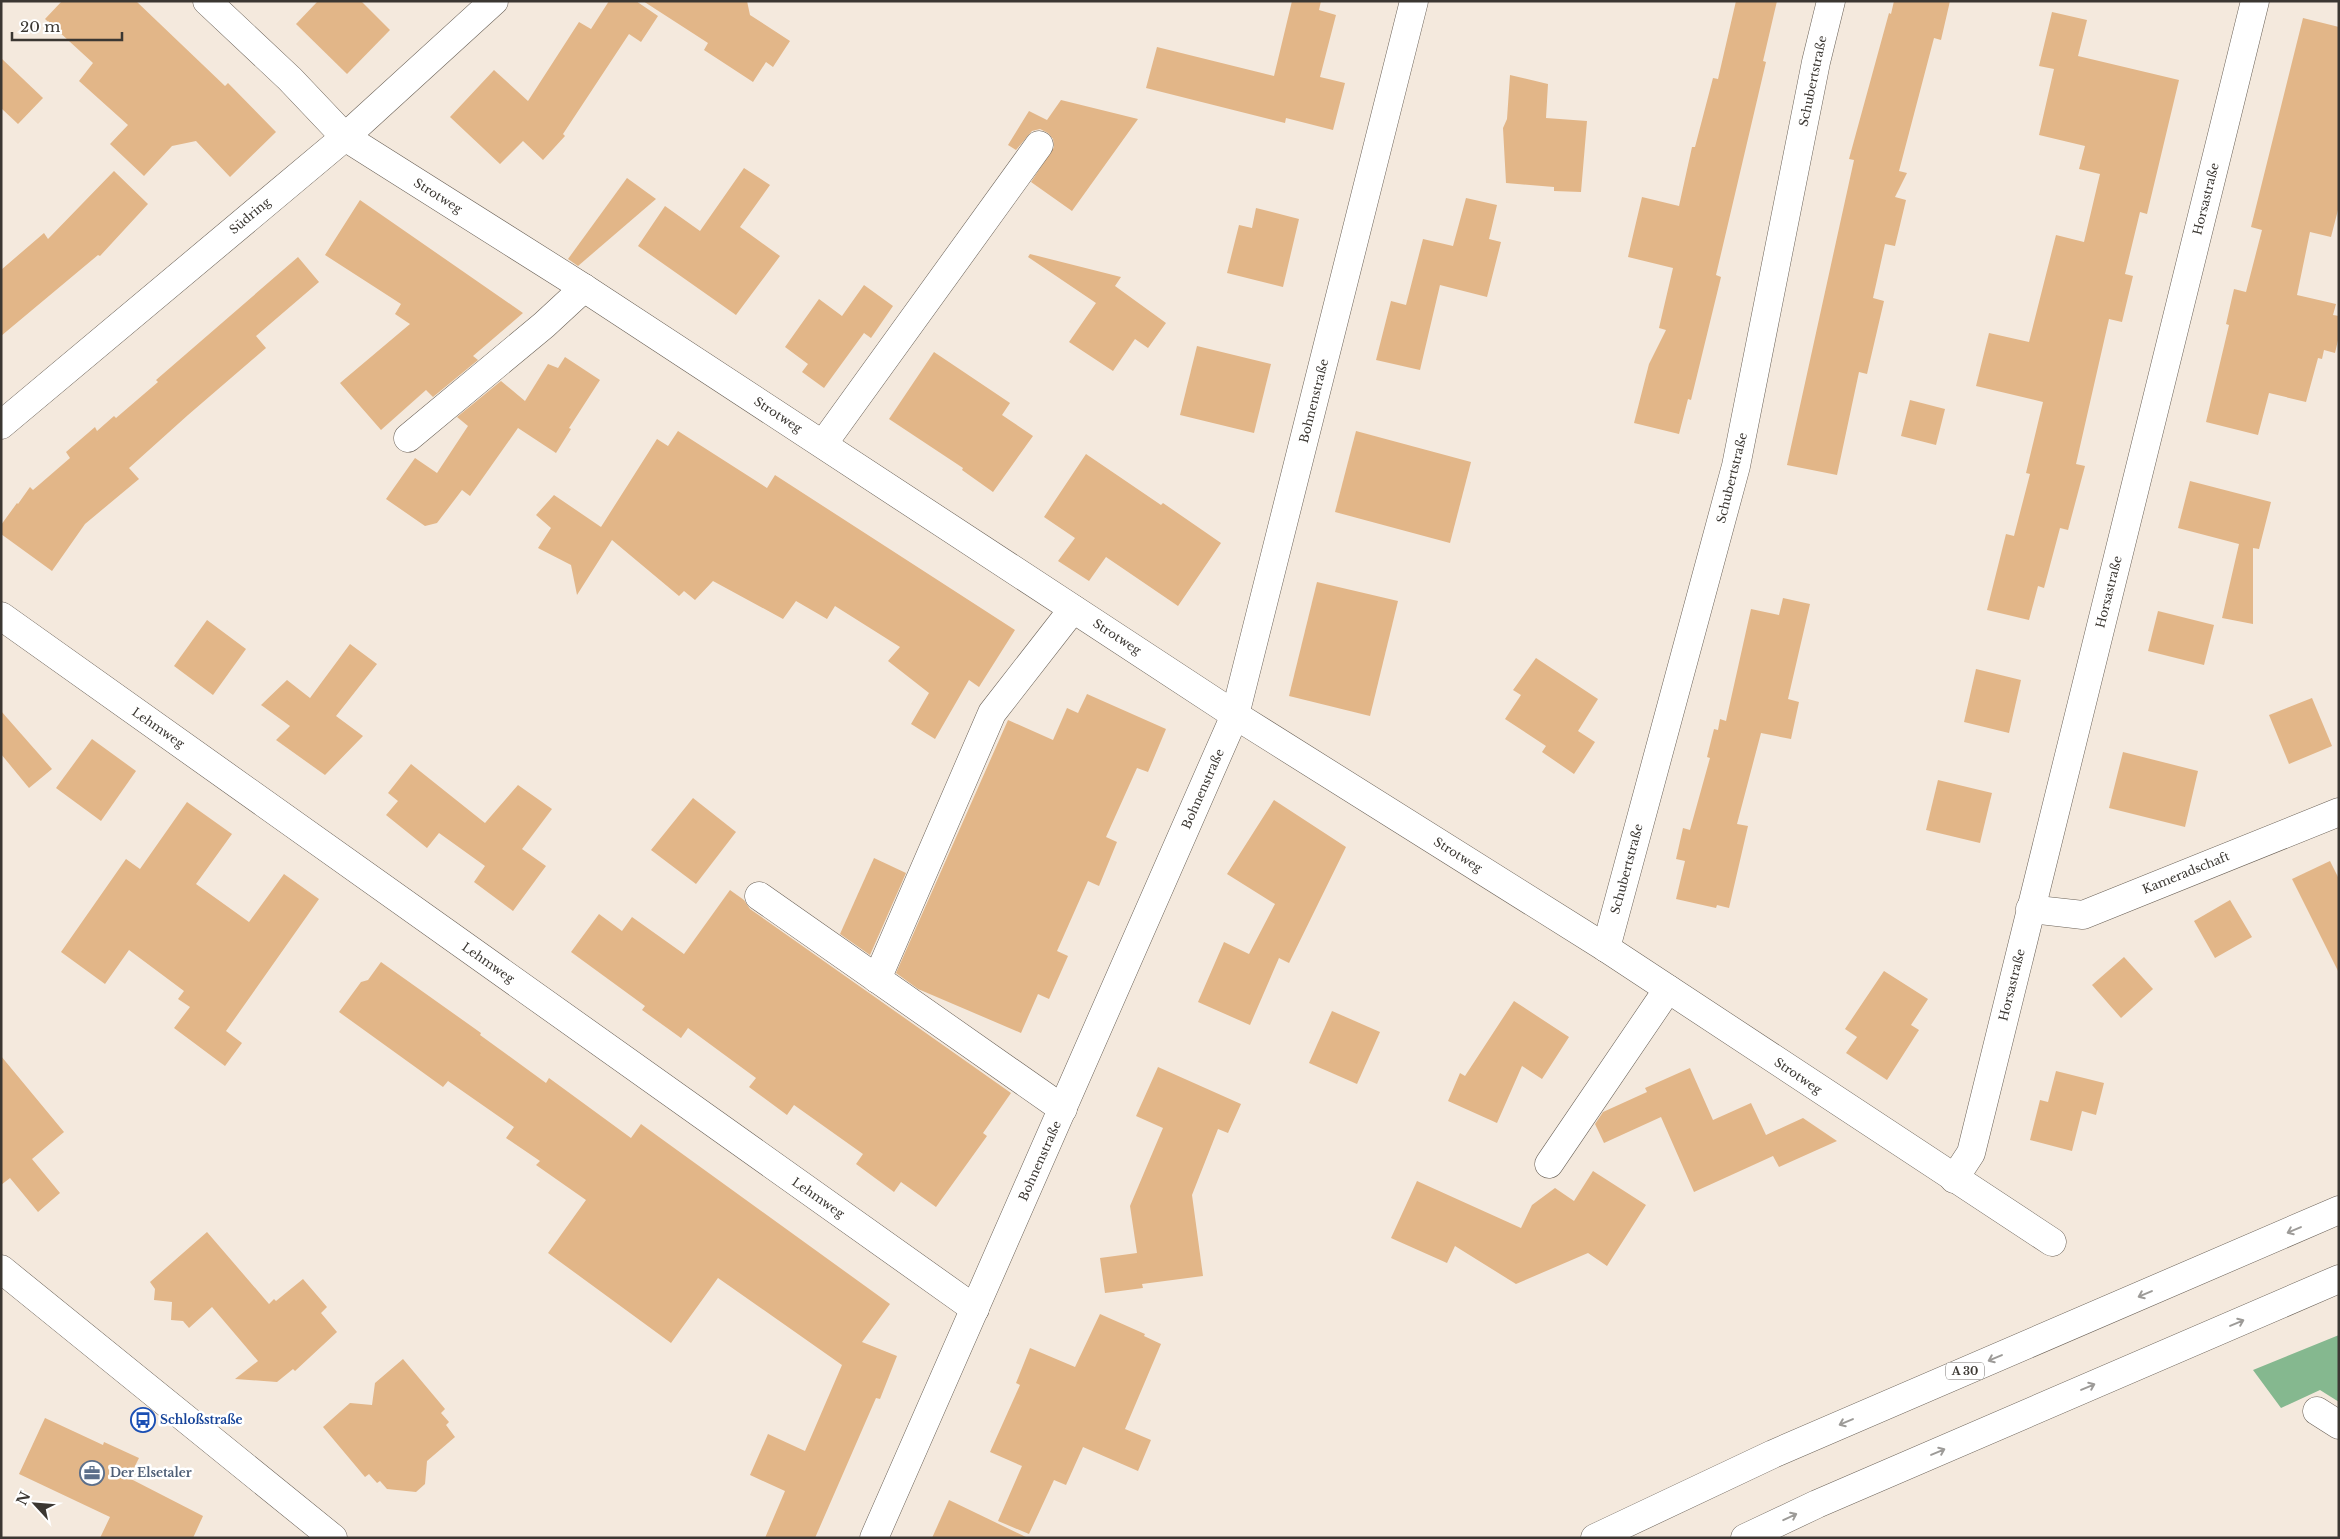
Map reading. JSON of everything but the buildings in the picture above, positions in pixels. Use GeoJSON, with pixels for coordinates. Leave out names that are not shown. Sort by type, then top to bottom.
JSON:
{"type":"FeatureCollection","features":[{"type":"Feature","properties":{"kind":"main road","name":"Strotweg"},"geometry":{"type":"LineString","coordinates":[[207,1],[290,79],[345,137],[584,288],[1235,715],[1606,948],[2052,1242]]}},
{"type":"Feature","properties":{"kind":"main road","name":"Südring"},"geometry":{"type":"LineString","coordinates":[[1,425],[345,137],[494,1]]}},
{"type":"Feature","properties":{"kind":"main road","name":"Bohnenstraße"},"geometry":{"type":"LineString","coordinates":[[874,1538],[1235,715],[1414,1]]}},
{"type":"Feature","properties":{"kind":"main road","name":"Schubertstraße"},"geometry":{"type":"LineString","coordinates":[[1606,948],[1736,466],[1814,72],[1831,1]]}},
{"type":"Feature","properties":{"kind":"main road","name":"Horsastraße"},"geometry":{"type":"LineString","coordinates":[[1954,1179],[1971,1153],[2255,1]]}},
{"type":"Feature","properties":{"kind":"main road"},"geometry":{"type":"LineString","coordinates":[[823,444],[1040,145]]}},
{"type":"Feature","properties":{"kind":"main road"},"geometry":{"type":"LineString","coordinates":[[408,438],[544,325],[584,288]]}},
{"type":"Feature","properties":{"kind":"main road"},"geometry":{"type":"LineString","coordinates":[[877,979],[992,713],[1073,609]]}},
{"type":"Feature","properties":{"kind":"main road","name":"Lehmweg"},"geometry":{"type":"LineString","coordinates":[[1,616],[975,1309]]}},
{"type":"Feature","properties":{"kind":"main road","name":"Kameradschaft"},"geometry":{"type":"LineString","coordinates":[[2030,909],[2082,915],[2339,812]]}},
{"type":"Feature","properties":{"kind":"main road"},"geometry":{"type":"LineString","coordinates":[[759,896],[1063,1109]]}},
{"type":"Feature","properties":{"kind":"main road"},"geometry":{"type":"LineString","coordinates":[[1549,1164],[1668,989]]}},
{"type":"Feature","properties":{"kind":"main road","name":"A 30"},"geometry":{"type":"LineString","coordinates":[[1595,1538],[1772,1454],[2339,1210]]}},
{"type":"Feature","properties":{"kind":"main road"},"geometry":{"type":"LineString","coordinates":[[1,1269],[333,1538]]}},
{"type":"Feature","properties":{"kind":"main road"},"geometry":{"type":"LineString","coordinates":[[1746,1538],[1835,1496],[2339,1279]]}},
{"type":"Feature","properties":{"kind":"green space"},"geometry":{"type":"Polygon","coordinates":[[[2339,1335],[2339,1402],[2320,1390],[2281,1408],[2253,1370],[2339,1335]]]}},
{"type":"Feature","properties":{"kind":"place","name":"Schloßstraße"},"geometry":{"type":"Point","coordinates":[143,1420]}},
{"type":"Feature","properties":{"kind":"place","name":"Der Elsetaler"},"geometry":{"type":"Point","coordinates":[92,1473]}}]}
